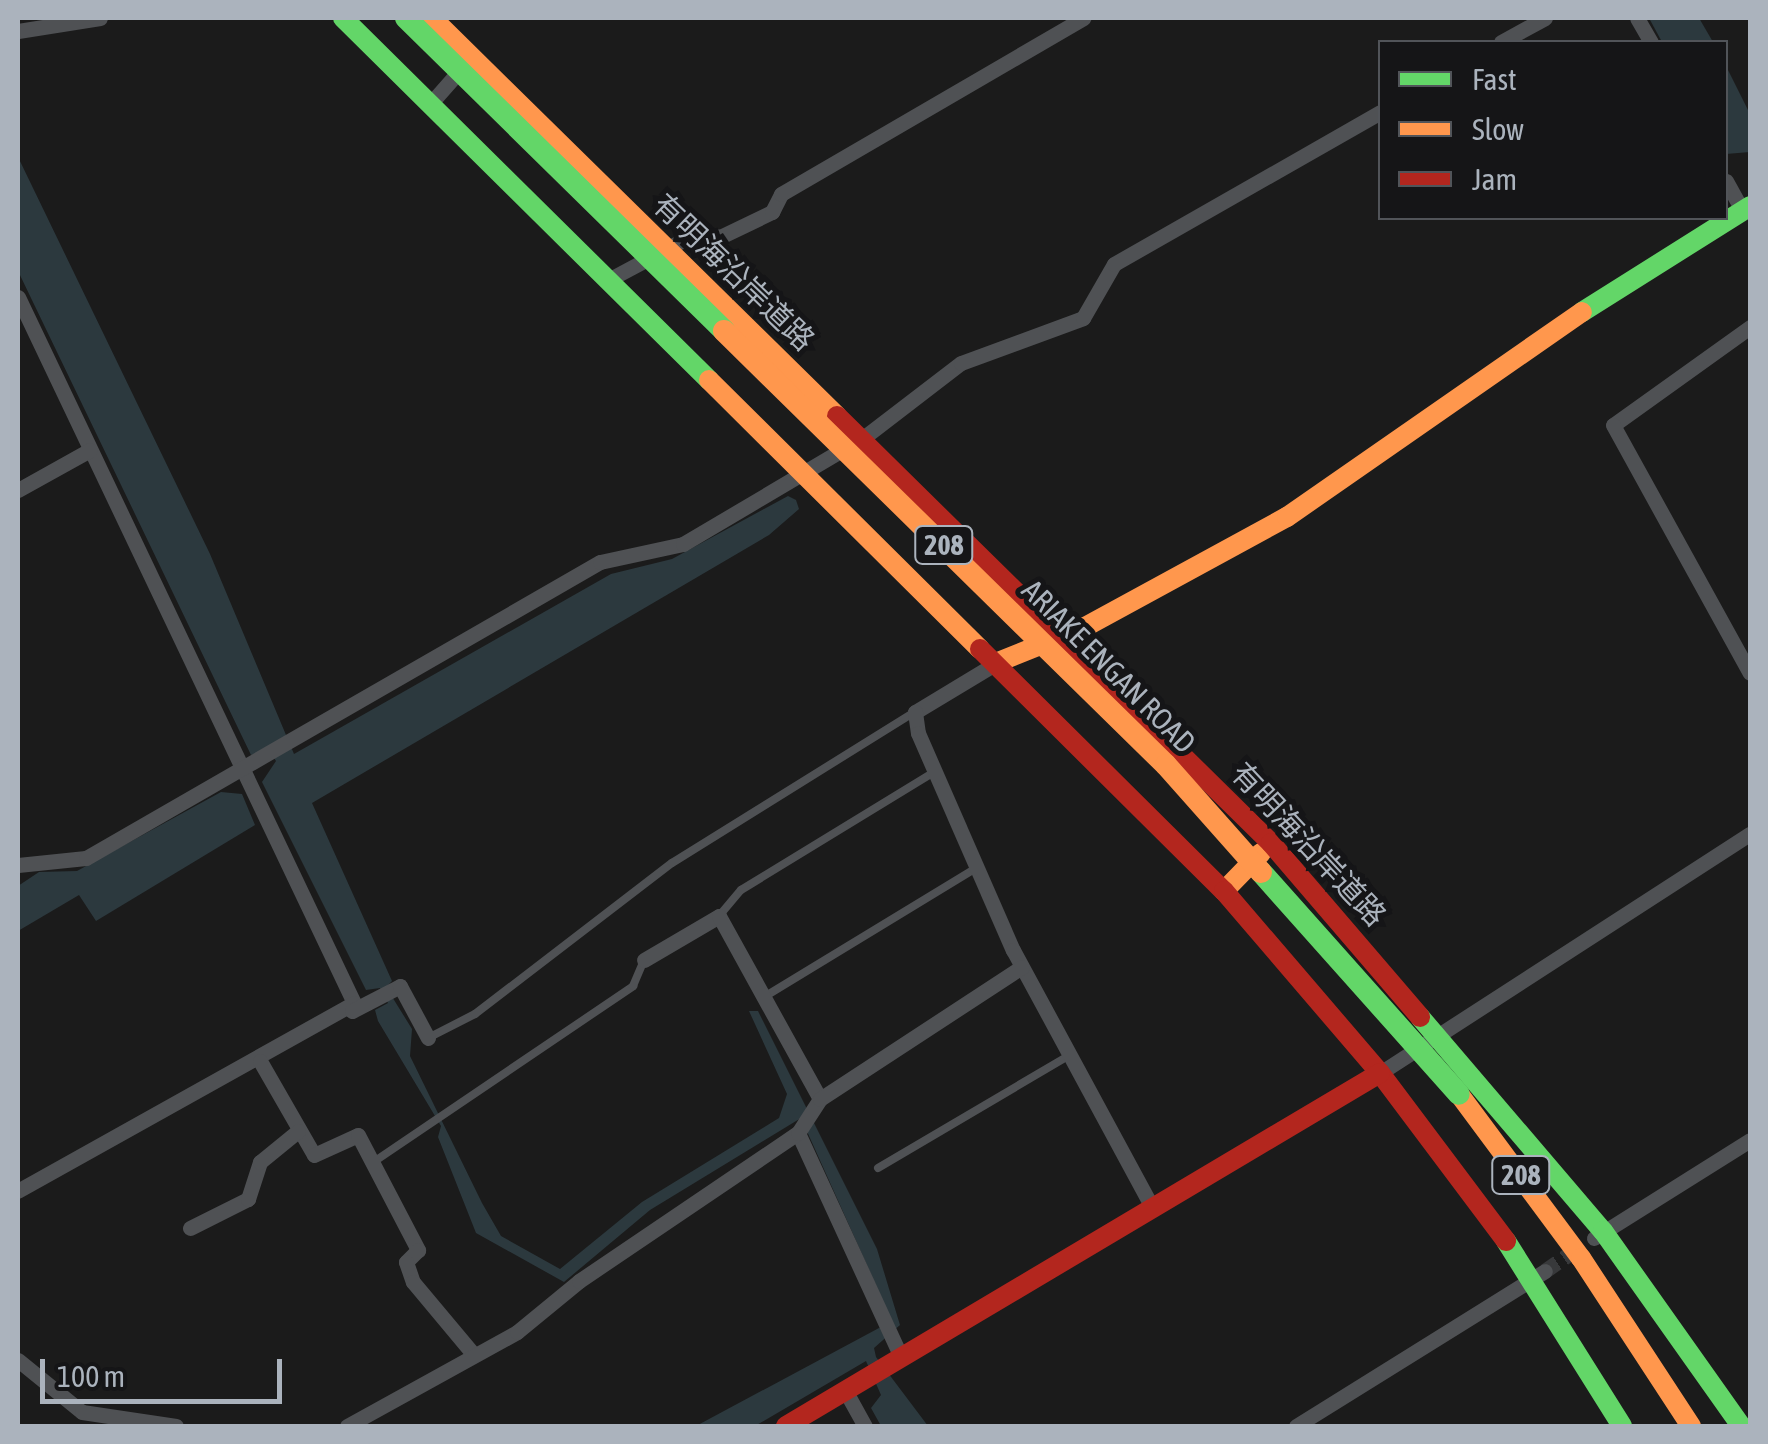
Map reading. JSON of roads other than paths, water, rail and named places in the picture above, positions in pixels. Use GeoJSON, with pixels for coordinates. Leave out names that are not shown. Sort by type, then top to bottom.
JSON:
{"type":"FeatureCollection","features":[{"type":"Feature","properties":{"kind":"main road"},"geometry":{"type":"LineString","coordinates":[[343,18],[807,471],[1224,892],[1380,1073],[1540,1275],[1622,1426]]}},
{"type":"Feature","properties":{"kind":"main road","name":"ARIAKE ENGAN ROAD"},"geometry":{"type":"LineString","coordinates":[[406,18],[1190,790],[1593,1242],[1690,1426]]}},
{"type":"Feature","properties":{"kind":"main road","name":"有明海沿岸道路"},"geometry":{"type":"LineString","coordinates":[[432,18],[1066,636],[1271,843],[1444,1037],[1593,1242],[1741,1426]]}},
{"type":"Feature","properties":{"kind":"main road"},"geometry":{"type":"LineString","coordinates":[[998,662],[1066,636],[1287,517],[1522,350],[1747,209]]}},
{"type":"Feature","properties":{"kind":"main road"},"geometry":{"type":"LineString","coordinates":[[1224,892],[1271,843]]}},
{"type":"Feature","properties":{"kind":"main road"},"geometry":{"type":"LineString","coordinates":[[786,1426],[1380,1073]]}},
{"type":"Feature","properties":{"kind":"main road"},"geometry":{"type":"LineString","coordinates":[[1593,1242],[1680,1426]]}},
{"type":"Feature","properties":{"kind":"street"},"geometry":{"type":"LineString","coordinates":[[18,31],[100,18]]}},
{"type":"Feature","properties":{"kind":"street"},"geometry":{"type":"LineString","coordinates":[[610,279],[698,232],[720,237],[772,212],[781,194],[1084,18]]}},
{"type":"Feature","properties":{"kind":"street"},"geometry":{"type":"LineString","coordinates":[[1505,40],[1544,18]]}},
{"type":"Feature","properties":{"kind":"street"},"geometry":{"type":"LineString","coordinates":[[1637,18],[1649,40]]}},
{"type":"Feature","properties":{"kind":"street"},"geometry":{"type":"LineString","coordinates":[[431,103],[472,56]]}},
{"type":"Feature","properties":{"kind":"street"},"geometry":{"type":"LineString","coordinates":[[18,865],[86,858],[600,562],[683,544],[807,471],[988,349],[1083,318],[1114,264],[1378,113]]}},
{"type":"Feature","properties":{"kind":"street"},"geometry":{"type":"LineString","coordinates":[[1728,184],[1747,209]]}},
{"type":"Feature","properties":{"kind":"street"},"geometry":{"type":"LineString","coordinates":[[18,297],[352,993],[352,1011]]}},
{"type":"Feature","properties":{"kind":"street"},"geometry":{"type":"LineString","coordinates":[[1750,327],[1612,425],[1750,673]]}},
{"type":"Feature","properties":{"kind":"street"},"geometry":{"type":"LineString","coordinates":[[18,490],[90,450]]}},
{"type":"Feature","properties":{"kind":"street"},"geometry":{"type":"LineString","coordinates":[[998,662],[915,712],[936,771],[1022,967],[1074,1054],[1154,1209]]}},
{"type":"Feature","properties":{"kind":"street"},"geometry":{"type":"LineString","coordinates":[[1380,1073],[1444,1037],[1750,834]]}},
{"type":"Feature","properties":{"kind":"street"},"geometry":{"type":"LineString","coordinates":[[644,960],[720,916],[820,1099]]}},
{"type":"Feature","properties":{"kind":"street"},"geometry":{"type":"LineString","coordinates":[[347,1426],[474,1355],[798,1133],[820,1099],[1022,967]]}},
{"type":"Feature","properties":{"kind":"street"},"geometry":{"type":"LineString","coordinates":[[18,1191],[400,986],[428,1038]]}},
{"type":"Feature","properties":{"kind":"street"},"geometry":{"type":"LineString","coordinates":[[260,1060],[314,1155],[358,1136],[375,1161],[418,1250],[406,1262],[413,1282],[474,1355]]}},
{"type":"Feature","properties":{"kind":"street"},"geometry":{"type":"LineString","coordinates":[[190,1228],[248,1199],[260,1162],[298,1131]]}},
{"type":"Feature","properties":{"kind":"street"},"geometry":{"type":"LineString","coordinates":[[798,1133],[901,1356]]}},
{"type":"Feature","properties":{"kind":"street"},"geometry":{"type":"LineString","coordinates":[[1593,1242],[1750,1140]]}},
{"type":"Feature","properties":{"kind":"street"},"geometry":{"type":"LineString","coordinates":[[1296,1426],[1540,1275]]}},
{"type":"Feature","properties":{"kind":"street"},"geometry":{"type":"LineString","coordinates":[[19,1364],[82,1412],[176,1426]]}},
{"type":"Feature","properties":{"kind":"street"},"geometry":{"type":"LineString","coordinates":[[846,1392],[866,1426]]}},
{"type":"Feature","properties":{"kind":"lane"},"geometry":{"type":"LineString","coordinates":[[428,1038],[474,1014],[672,864],[915,712]]}},
{"type":"Feature","properties":{"kind":"lane"},"geometry":{"type":"LineString","coordinates":[[720,916],[740,890],[936,771]]}},
{"type":"Feature","properties":{"kind":"lane"},"geometry":{"type":"LineString","coordinates":[[764,997],[978,867]]}},
{"type":"Feature","properties":{"kind":"lane"},"geometry":{"type":"LineString","coordinates":[[375,1161],[633,986],[644,960]]}},
{"type":"Feature","properties":{"kind":"lane"},"geometry":{"type":"LineString","coordinates":[[878,1168],[1074,1054]]}},
{"type":"Feature","properties":{"kind":"tunnel"},"geometry":{"type":"LineString","coordinates":[[1545,1271],[1578,1248]]}}]}
